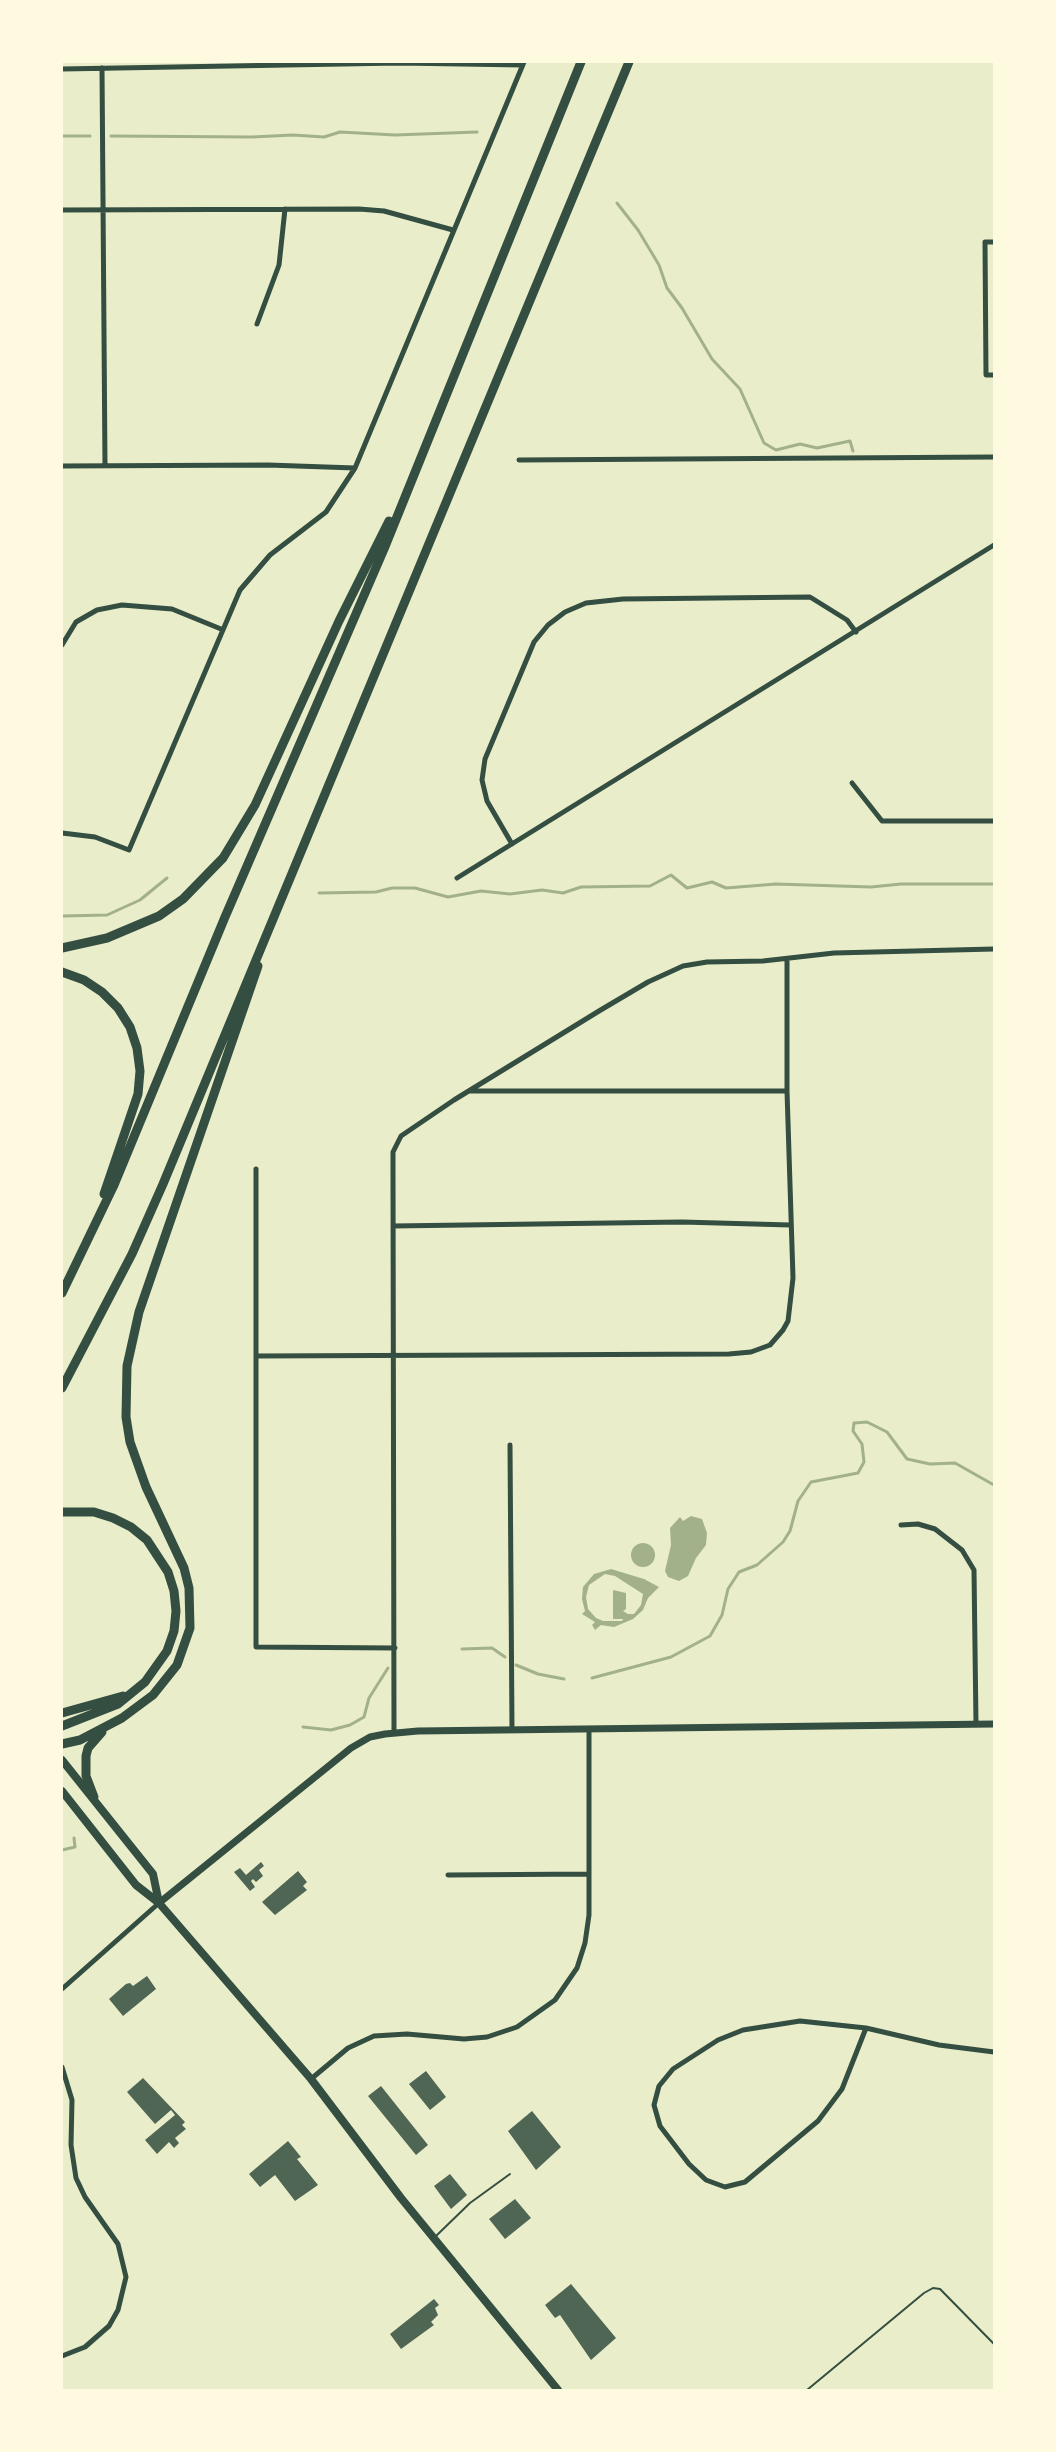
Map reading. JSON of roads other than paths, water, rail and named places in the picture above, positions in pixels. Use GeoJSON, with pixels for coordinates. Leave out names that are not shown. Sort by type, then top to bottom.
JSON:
{"type":"FeatureCollection","features":[{"type":"Feature","properties":{"kind":"highway"},"geometry":{"type":"LineString","coordinates":[[62,1293],[114,1185],[417,465],[582,62]]}},
{"type":"Feature","properties":{"kind":"highway"},"geometry":{"type":"LineString","coordinates":[[62,1388],[132,1254],[630,62]]}},
{"type":"Feature","properties":{"kind":"highway"},"geometry":{"type":"LineString","coordinates":[[62,948],[107,938],[159,916],[190,893],[223,858],[255,806],[339,621],[417,465]]}},
{"type":"Feature","properties":{"kind":"highway"},"geometry":{"type":"LineString","coordinates":[[94,1797],[85,1766],[88,1748],[97,1736],[153,1695],[177,1665],[188,1638],[192,1608],[184,1568],[146,1487],[130,1442],[125,1392],[131,1339],[277,909]]}},
{"type":"Feature","properties":{"kind":"highway"},"geometry":{"type":"LineString","coordinates":[[62,972],[84,980],[102,992],[118,1008],[133,1038],[140,1071],[138,1094],[85,1247]]}},
{"type":"Feature","properties":{"kind":"highway"},"geometry":{"type":"LineString","coordinates":[[62,1512],[94,1512],[131,1527],[147,1540],[168,1572],[174,1591],[176,1611],[174,1631],[158,1667],[118,1704],[62,1726]]}},
{"type":"Feature","properties":{"kind":"highway"},"geometry":{"type":"LineString","coordinates":[[62,1713],[131,1694]]}},
{"type":"Feature","properties":{"kind":"highway"},"geometry":{"type":"LineString","coordinates":[[62,1744],[80,1740],[122,1718]]}},
{"type":"Feature","properties":{"kind":"main road"},"geometry":{"type":"LineString","coordinates":[[62,1760],[94,1797],[153,1874],[159,1904]]}},
{"type":"Feature","properties":{"kind":"main road"},"geometry":{"type":"LineString","coordinates":[[62,1791],[136,1885],[159,1904],[311,2079],[434,2238],[558,2391]]}},
{"type":"Feature","properties":{"kind":"street"},"geometry":{"type":"LineString","coordinates":[[62,69],[135,64],[523,63],[355,468],[326,512],[270,555],[248,577],[232,602],[129,850],[95,837],[62,834]]}},
{"type":"Feature","properties":{"kind":"street"},"geometry":{"type":"LineString","coordinates":[[102,68],[105,466]]}},
{"type":"Feature","properties":{"kind":"street"},"geometry":{"type":"LineString","coordinates":[[257,324],[279,265],[285,209]]}},
{"type":"Feature","properties":{"kind":"street"},"geometry":{"type":"LineString","coordinates":[[62,210],[384,210],[453,230]]}},
{"type":"Feature","properties":{"kind":"street"},"geometry":{"type":"LineString","coordinates":[[994,242],[985,242],[986,375],[994,375]]}},
{"type":"Feature","properties":{"kind":"street"},"geometry":{"type":"LineString","coordinates":[[519,459],[994,457]]}},
{"type":"Feature","properties":{"kind":"street"},"geometry":{"type":"LineString","coordinates":[[62,466],[355,468]]}},
{"type":"Feature","properties":{"kind":"street"},"geometry":{"type":"LineString","coordinates":[[458,878],[994,545]]}},
{"type":"Feature","properties":{"kind":"street"},"geometry":{"type":"LineString","coordinates":[[512,844],[487,801],[482,780],[485,759],[534,642],[548,625],[565,612],[586,603],[623,599],[810,597],[847,620],[855,632]]}},
{"type":"Feature","properties":{"kind":"street"},"geometry":{"type":"LineString","coordinates":[[62,645],[76,622],[97,610],[122,605],[172,609],[221,629]]}},
{"type":"Feature","properties":{"kind":"street"},"geometry":{"type":"LineString","coordinates":[[852,783],[882,821],[994,821]]}},
{"type":"Feature","properties":{"kind":"street"},"geometry":{"type":"LineString","coordinates":[[394,1732],[393,1152],[401,1136],[469,1091],[638,988],[672,970],[707,962],[787,959],[844,952],[994,949]]}},
{"type":"Feature","properties":{"kind":"street"},"geometry":{"type":"LineString","coordinates":[[257,1356],[729,1354],[761,1349],[770,1345],[783,1330],[790,1311],[793,1278],[787,1091],[787,959]]}},
{"type":"Feature","properties":{"kind":"street"},"geometry":{"type":"LineString","coordinates":[[469,1091],[787,1091]]}},
{"type":"Feature","properties":{"kind":"street"},"geometry":{"type":"LineString","coordinates":[[256,1169],[256,1647],[395,1648]]}},
{"type":"Feature","properties":{"kind":"street"},"geometry":{"type":"LineString","coordinates":[[393,1226],[682,1222],[790,1225]]}},
{"type":"Feature","properties":{"kind":"street"},"geometry":{"type":"LineString","coordinates":[[510,1445],[512,1730]]}},
{"type":"Feature","properties":{"kind":"street"},"geometry":{"type":"LineString","coordinates":[[901,1525],[918,1524],[935,1529],[962,1550],[974,1570],[976,1724]]}},
{"type":"Feature","properties":{"kind":"street"},"geometry":{"type":"LineString","coordinates":[[62,1989],[159,1904],[351,1748],[370,1737],[394,1732],[994,1724]]}},
{"type":"Feature","properties":{"kind":"street"},"geometry":{"type":"LineString","coordinates":[[311,2079],[348,2048],[374,2036],[408,2034],[464,2039],[487,2037],[518,2027],[546,2008],[570,1980],[585,1943],[589,1874],[589,1729]]}},
{"type":"Feature","properties":{"kind":"street"},"geometry":{"type":"LineString","coordinates":[[448,1875],[589,1874]]}},
{"type":"Feature","properties":{"kind":"street"},"geometry":{"type":"LineString","coordinates":[[866,2028],[852,2068],[828,2111],[797,2141],[745,2182],[725,2187],[706,2180],[674,2145],[656,2116],[655,2096],[665,2077],[718,2040],[743,2030],[800,2021],[866,2028],[939,2045],[994,2052]]}},
{"type":"Feature","properties":{"kind":"street"},"geometry":{"type":"LineString","coordinates":[[62,2067],[72,2100],[71,2145],[76,2178],[85,2197],[118,2244],[126,2277],[118,2310],[109,2326],[85,2347],[62,2356]]}},
{"type":"Feature","properties":{"kind":"lane"},"geometry":{"type":"LineString","coordinates":[[434,2238],[470,2203],[510,2174]]}},
{"type":"Feature","properties":{"kind":"lane"},"geometry":{"type":"LineString","coordinates":[[807,2391],[924,2293],[933,2288],[940,2289],[994,2344]]}},
{"type":"Feature","properties":{"kind":"waterway"},"geometry":{"type":"LineString","coordinates":[[111,136],[293,135],[324,137],[340,132],[395,135],[477,132]]}},
{"type":"Feature","properties":{"kind":"waterway"},"geometry":{"type":"LineString","coordinates":[[62,136],[90,136]]}},
{"type":"Feature","properties":{"kind":"waterway"},"geometry":{"type":"LineString","coordinates":[[617,203],[638,230],[659,265],[667,288],[682,308],[712,359],[740,389],[764,443],[776,450],[800,444],[817,448],[850,441],[853,451]]}},
{"type":"Feature","properties":{"kind":"waterway"},"geometry":{"type":"LineString","coordinates":[[319,893],[376,892],[392,888],[415,888],[448,897],[481,891],[510,894],[542,890],[563,893],[581,887],[650,886],[671,875],[687,888],[712,882],[726,888],[776,884],[871,887],[901,884],[994,884]]}},
{"type":"Feature","properties":{"kind":"waterway"},"geometry":{"type":"LineString","coordinates":[[62,916],[107,915],[140,900],[167,878]]}},
{"type":"Feature","properties":{"kind":"waterway"},"geometry":{"type":"LineString","coordinates":[[592,1678],[671,1657],[710,1636],[722,1615],[728,1589],[739,1572],[757,1565],[783,1542],[790,1531],[798,1501],[811,1482],[858,1473],[864,1462],[862,1444],[853,1431],[854,1423],[867,1422],[887,1432],[907,1459],[930,1464],[955,1463],[994,1485]]}},
{"type":"Feature","properties":{"kind":"waterway"},"geometry":{"type":"LineString","coordinates":[[462,1649],[492,1648],[505,1657]]}},
{"type":"Feature","properties":{"kind":"waterway"},"geometry":{"type":"LineString","coordinates":[[516,1665],[538,1674],[564,1679]]}},
{"type":"Feature","properties":{"kind":"waterway"},"geometry":{"type":"LineString","coordinates":[[303,1727],[331,1730],[350,1725],[364,1717],[369,1698],[388,1668]]}},
{"type":"Feature","properties":{"kind":"waterway"},"geometry":{"type":"LineString","coordinates":[[62,1850],[75,1847],[74,1838]]}}]}
